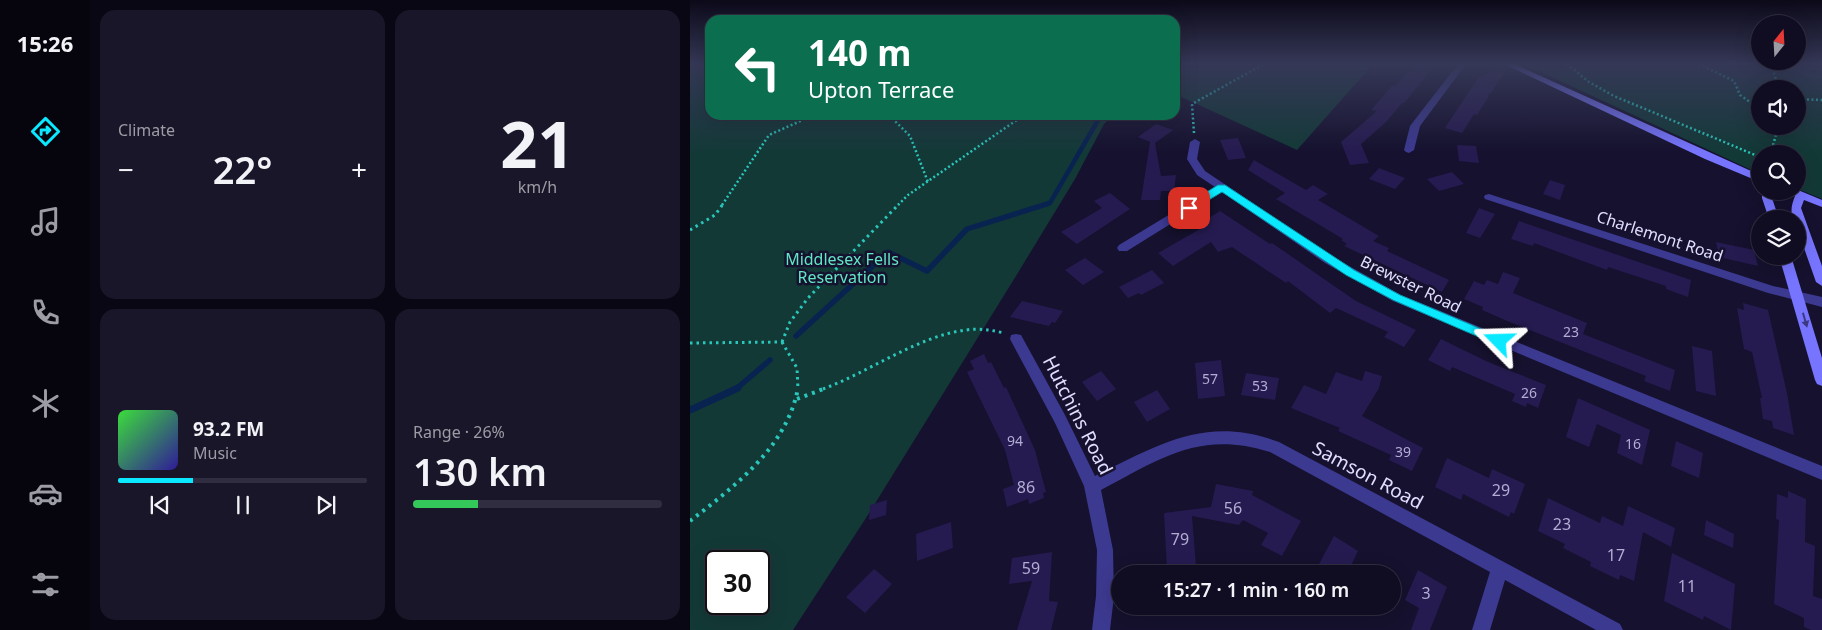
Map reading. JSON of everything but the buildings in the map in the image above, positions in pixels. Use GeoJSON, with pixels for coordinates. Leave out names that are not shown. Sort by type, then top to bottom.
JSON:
{"type":"FeatureCollection","features":[{"type":"Feature","properties":{"kind":"main road"},"geometry":{"type":"LineString","coordinates":[[1571,93],[1751,175]]}},
{"type":"Feature","properties":{"kind":"main road"},"geometry":{"type":"LineString","coordinates":[[1806,197],[1822,204]]}},
{"type":"Feature","properties":{"kind":"main road"},"geometry":{"type":"LineString","coordinates":[[1797,200],[1797,215],[1822,282]]}},
{"type":"Feature","properties":{"kind":"main road"},"geometry":{"type":"LineString","coordinates":[[1788,265],[1822,380]]}},
{"type":"Feature","properties":{"kind":"street"},"geometry":{"type":"LineString","coordinates":[[1409,150],[1415,126],[1440,93]]}},
{"type":"Feature","properties":{"kind":"street","name":"Brewster Road"},"geometry":{"type":"LineString","coordinates":[[1195,142],[1192,151],[1195,165],[1201,173],[1330,260],[1396,298],[1822,473]]}},
{"type":"Feature","properties":{"kind":"street"},"geometry":{"type":"LineString","coordinates":[[1123,248],[1222,188]]}},
{"type":"Feature","properties":{"kind":"street","name":"Charlemont Road"},"geometry":{"type":"LineString","coordinates":[[1489,197],[1822,302]]}},
{"type":"Feature","properties":{"kind":"street","name":"Hutchins Road"},"geometry":{"type":"LineString","coordinates":[[1016,339],[1078,453],[1092,486],[1105,550],[1105,596],[1101,630]]}},
{"type":"Feature","properties":{"kind":"street","name":"Samson Road"},"geometry":{"type":"LineString","coordinates":[[1092,486],[1180,443],[1212,436],[1244,437],[1274,447],[1614,630]]}},
{"type":"Feature","properties":{"kind":"street"},"geometry":{"type":"LineString","coordinates":[[1481,630],[1500,569]]}},
{"type":"Feature","properties":{"kind":"path"},"geometry":{"type":"LineString","coordinates":[[1195,142],[1192,104],[1210,93]]}},
{"type":"Feature","properties":{"kind":"path"},"geometry":{"type":"LineString","coordinates":[[1610,93],[1726,146],[1751,154]]}},
{"type":"Feature","properties":{"kind":"path"},"geometry":{"type":"LineString","coordinates":[[1739,93],[1751,103]]}},
{"type":"Feature","properties":{"kind":"path"},"geometry":{"type":"LineString","coordinates":[[1806,99],[1822,100]]}},
{"type":"Feature","properties":{"kind":"path"},"geometry":{"type":"LineString","coordinates":[[690,230],[716,215],[769,135],[803,120]]}},
{"type":"Feature","properties":{"kind":"path"},"geometry":{"type":"LineString","coordinates":[[894,120],[910,136],[928,182]]}},
{"type":"Feature","properties":{"kind":"path"},"geometry":{"type":"LineString","coordinates":[[690,521],[734,486],[776,440],[791,416],[797,399],[798,373],[782,342],[790,322],[808,298],[908,195],[1017,120]]}},
{"type":"Feature","properties":{"kind":"path"},"geometry":{"type":"LineString","coordinates":[[797,399],[854,377],[918,344],[944,336],[972,329],[990,329],[1016,339]]}},
{"type":"Feature","properties":{"kind":"path"},"geometry":{"type":"LineString","coordinates":[[690,343],[782,342]]}},
{"type":"Feature","properties":{"kind":"green space","name":"Middlesex Fells Reservation"},"geometry":{"type":"Polygon","coordinates":[[[690,93],[705,93],[705,120],[1108,120],[1104,124],[1075,179],[1016,276],[866,518],[793,630],[690,630],[690,93]]]}},
{"type":"Feature","properties":{"kind":"green space"},"geometry":{"type":"Polygon","coordinates":[[[1180,93],[1347,93],[1297,150],[1180,96],[1180,93]]]}},
{"type":"Feature","properties":{"kind":"green space"},"geometry":{"type":"Polygon","coordinates":[[[1587,93],[1751,93],[1751,135],[1806,135],[1806,93],[1822,93],[1822,199],[1806,192],[1806,145],[1751,145],[1751,170],[1587,93]]]}},
{"type":"Feature","properties":{"kind":"waterway"},"geometry":{"type":"LineString","coordinates":[[1043,205],[1050,203],[1098,120]]}},
{"type":"Feature","properties":{"kind":"waterway"},"geometry":{"type":"LineString","coordinates":[[796,336],[888,252],[927,271],[967,229],[1047,204]]}},
{"type":"Feature","properties":{"kind":"waterway"},"geometry":{"type":"LineString","coordinates":[[736,389],[770,360]]}},
{"type":"Feature","properties":{"kind":"waterway"},"geometry":{"type":"LineString","coordinates":[[690,410],[736,389]]}},
{"type":"Feature","properties":{"kind":"route"},"geometry":{"type":"LineString","coordinates":[[1189,208],[1222,188],[1350,273],[1396,298],[1499,341]]}}]}
